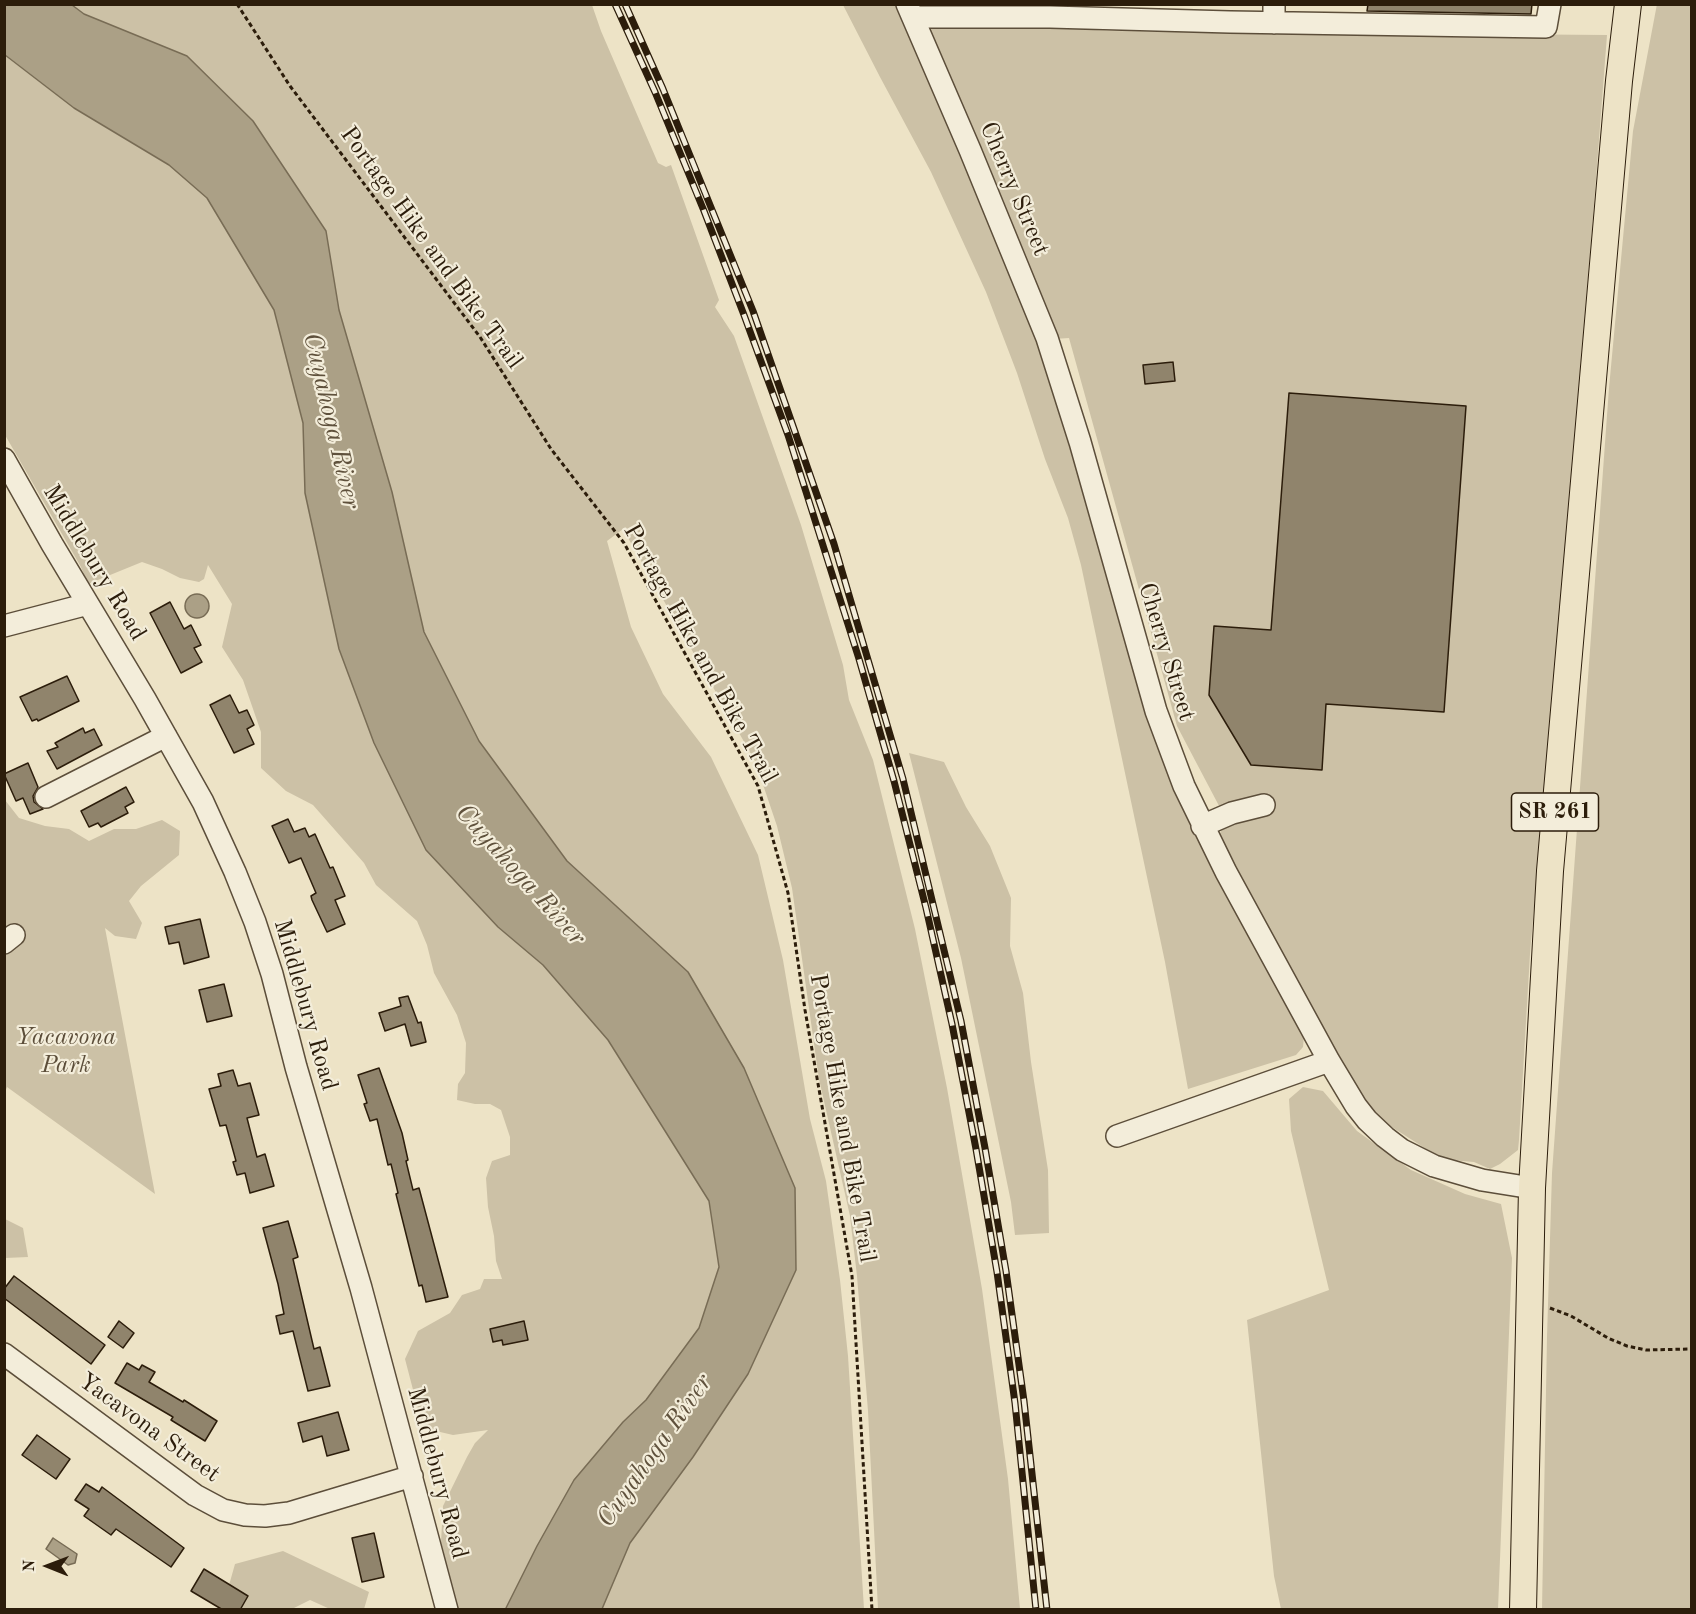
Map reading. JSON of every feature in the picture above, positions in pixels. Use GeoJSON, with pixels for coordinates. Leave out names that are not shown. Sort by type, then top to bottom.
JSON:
{"type":"FeatureCollection","features":[{"type":"Feature","properties":{"kind":"main road","name":"SR 261"},"geometry":{"type":"LineString","coordinates":[[1523,1610],[1532,1188],[1551,860],[1618,92],[1629,9]]}},
{"type":"Feature","properties":{"kind":"street"},"geometry":{"type":"LineString","coordinates":[[910,11],[1050,17],[1274,14],[1546,27],[1550,4]]}},
{"type":"Feature","properties":{"kind":"street","name":"Cherry Street"},"geometry":{"type":"LineString","coordinates":[[910,11],[1047,338],[1080,442],[1156,711],[1184,786],[1202,826],[1329,1061],[1362,1113],[1385,1137],[1402,1150],[1434,1166],[1482,1180],[1532,1188]]}},
{"type":"Feature","properties":{"kind":"street","name":"Middlebury Road"},"geometry":{"type":"LineString","coordinates":[[4,459],[203,801],[235,872],[269,964],[296,1067],[357,1274],[447,1610]]}},
{"type":"Feature","properties":{"kind":"street"},"geometry":{"type":"LineString","coordinates":[[4,626],[88,604]]}},
{"type":"Feature","properties":{"kind":"street"},"geometry":{"type":"LineString","coordinates":[[46,796],[166,736]]}},
{"type":"Feature","properties":{"kind":"street"},"geometry":{"type":"LineString","coordinates":[[1202,826],[1232,813],[1264,805]]}},
{"type":"Feature","properties":{"kind":"street"},"geometry":{"type":"LineString","coordinates":[[1117,1136],[1329,1061]]}},
{"type":"Feature","properties":{"kind":"street","name":"Yacavona Street"},"geometry":{"type":"LineString","coordinates":[[4,1354],[195,1496],[223,1510],[245,1515],[265,1516],[289,1513],[412,1476]]}},
{"type":"Feature","properties":{"kind":"path","name":"Portage Hike and Bike Trail"},"geometry":{"type":"LineString","coordinates":[[237,4],[290,86],[480,337],[551,449],[624,543],[758,786],[788,893],[805,1010],[852,1276],[872,1610]]}},
{"type":"Feature","properties":{"kind":"path"},"geometry":{"type":"LineString","coordinates":[[1529,1301],[1571,1316],[1608,1338],[1627,1346],[1646,1350],[1692,1349]]}},
{"type":"Feature","properties":{"kind":"green space"},"geometry":{"type":"Polygon","coordinates":[[[1657,4],[1692,5],[1691,1609],[1542,1609],[1552,1173],[1609,388],[1633,131],[1657,4]]]}},
{"type":"Feature","properties":{"kind":"green space"},"geometry":{"type":"Polygon","coordinates":[[[72,5],[592,5],[658,163],[666,167],[671,165],[719,300],[715,307],[734,336],[801,525],[843,665],[849,700],[873,760],[915,929],[947,1088],[982,1289],[1008,1479],[1020,1609],[878,1609],[868,1411],[850,1216],[819,1079],[792,888],[777,826],[755,761],[623,529],[607,541],[631,627],[663,694],[711,757],[758,855],[783,960],[810,1119],[826,1181],[840,1280],[848,1356],[864,1609],[602,1609],[630,1543],[693,1457],[748,1374],[796,1270],[795,1188],[688,972],[567,861],[479,741],[424,632],[392,492],[339,310],[326,231],[253,121],[187,56],[84,14],[72,5]]]}},
{"type":"Feature","properties":{"kind":"green space"},"geometry":{"type":"Polygon","coordinates":[[[843,5],[901,5],[1062,403],[1140,689],[1304,1036],[1303,1047],[1296,1055],[1188,1089],[1165,962],[1081,565],[1068,518],[986,292],[931,172],[843,5]]]}},
{"type":"Feature","properties":{"kind":"green space"},"geometry":{"type":"Polygon","coordinates":[[[940,25],[1031,25],[1107,31],[1607,35],[1530,954],[1518,1150],[1490,1169],[1474,1162],[1450,1160],[1431,1152],[1387,1124],[1371,1108],[1344,1073],[1292,979],[1219,835],[1227,821],[1177,726],[1069,338],[1054,339],[990,170],[928,31],[940,25]]]}},
{"type":"Feature","properties":{"kind":"green space"},"geometry":{"type":"Polygon","coordinates":[[[4,55],[74,108],[169,165],[208,198],[274,310],[303,423],[305,493],[339,649],[374,743],[426,850],[498,927],[543,965],[608,1040],[709,1201],[719,1268],[699,1328],[646,1400],[623,1422],[574,1480],[506,1609],[457,1609],[441,1542],[443,1506],[475,1443],[488,1430],[453,1435],[423,1428],[405,1359],[418,1331],[450,1313],[462,1295],[480,1289],[484,1279],[502,1279],[496,1261],[486,1178],[492,1161],[510,1155],[510,1137],[501,1110],[490,1104],[475,1104],[457,1100],[458,1084],[465,1073],[466,1043],[457,1015],[434,973],[427,945],[417,921],[376,885],[364,863],[313,805],[286,791],[261,768],[261,732],[243,680],[222,647],[232,604],[208,565],[204,579],[199,582],[180,578],[142,562],[88,584],[81,567],[5,435],[4,55]]]}},
{"type":"Feature","properties":{"kind":"green space"},"geometry":{"type":"Polygon","coordinates":[[[909,753],[944,762],[966,807],[990,846],[1011,898],[1010,946],[1023,993],[1048,1170],[1049,1233],[1015,1235],[1011,1202],[961,958],[909,753]]]}},
{"type":"Feature","properties":{"kind":"green space","name":"Yacavona Park"},"geometry":{"type":"Polygon","coordinates":[[[5,800],[19,818],[45,826],[69,829],[89,841],[114,829],[136,829],[162,820],[180,831],[179,855],[141,886],[129,901],[142,923],[136,939],[115,936],[105,928],[155,1194],[7,1087],[5,1092],[5,800]]]}},
{"type":"Feature","properties":{"kind":"green space"},"geometry":{"type":"Polygon","coordinates":[[[1303,1087],[1323,1091],[1357,1131],[1411,1170],[1465,1194],[1501,1204],[1512,1258],[1498,1609],[1281,1609],[1274,1576],[1247,1320],[1329,1290],[1291,1131],[1289,1099],[1303,1087]]]}},
{"type":"Feature","properties":{"kind":"green space"},"geometry":{"type":"Polygon","coordinates":[[[5,1219],[23,1228],[28,1257],[5,1258],[5,1219]]]}},
{"type":"Feature","properties":{"kind":"green space"},"geometry":{"type":"Polygon","coordinates":[[[283,1551],[369,1592],[364,1609],[330,1609],[310,1600],[292,1609],[222,1610],[235,1564],[283,1551]]]}},
{"type":"Feature","properties":{"kind":"water","name":"Cuyahoga River"},"geometry":{"type":"Polygon","coordinates":[[[4,5],[72,5],[84,14],[187,56],[253,121],[326,231],[339,310],[392,492],[424,632],[479,741],[567,861],[688,972],[744,1068],[795,1188],[796,1270],[748,1374],[693,1457],[630,1543],[602,1609],[506,1610],[506,1608],[574,1480],[623,1422],[646,1400],[699,1328],[719,1267],[709,1201],[608,1040],[543,965],[498,927],[426,850],[374,743],[339,649],[305,493],[303,423],[274,310],[207,198],[169,165],[74,108],[5,55],[4,5]]]}},
{"type":"Feature","properties":{"kind":"water"},"geometry":{"type":"Polygon","coordinates":[[[197,594],[206,597],[209,606],[206,615],[197,618],[188,615],[185,606],[188,597],[197,594]]]}},
{"type":"Feature","properties":{"kind":"water"},"geometry":{"type":"Polygon","coordinates":[[[53,1538],[77,1554],[75,1563],[68,1565],[46,1549],[53,1538]]]}},
{"type":"Feature","properties":{"kind":"building"},"geometry":{"type":"Polygon","coordinates":[[[1368,4],[1532,4],[1531,14],[1367,11],[1368,4]]]}},
{"type":"Feature","properties":{"kind":"building"},"geometry":{"type":"Polygon","coordinates":[[[1173,362],[1175,381],[1145,384],[1143,365],[1173,362]]]}},
{"type":"Feature","properties":{"kind":"building"},"geometry":{"type":"Polygon","coordinates":[[[1289,393],[1466,406],[1444,712],[1326,704],[1322,770],[1251,765],[1209,695],[1214,626],[1271,630],[1289,393]]]}},
{"type":"Feature","properties":{"kind":"building"},"geometry":{"type":"Polygon","coordinates":[[[170,602],[184,629],[191,625],[201,645],[194,648],[202,662],[181,673],[150,613],[170,602]]]}},
{"type":"Feature","properties":{"kind":"building"},"geometry":{"type":"Polygon","coordinates":[[[67,676],[79,701],[38,721],[37,719],[32,721],[20,697],[67,676]]]}},
{"type":"Feature","properties":{"kind":"building"},"geometry":{"type":"Polygon","coordinates":[[[230,695],[239,713],[247,710],[254,725],[247,729],[254,744],[234,753],[210,705],[230,695]]]}},
{"type":"Feature","properties":{"kind":"building"},"geometry":{"type":"Polygon","coordinates":[[[83,728],[85,733],[94,729],[102,745],[57,769],[47,751],[58,747],[55,743],[83,728]]]}},
{"type":"Feature","properties":{"kind":"building"},"geometry":{"type":"Polygon","coordinates":[[[28,763],[38,787],[33,796],[34,802],[43,809],[30,814],[23,798],[16,801],[4,774],[28,763]]]}},
{"type":"Feature","properties":{"kind":"building"},"geometry":{"type":"Polygon","coordinates":[[[126,787],[134,802],[125,807],[128,813],[101,827],[98,823],[89,827],[81,811],[126,787]]]}},
{"type":"Feature","properties":{"kind":"building"},"geometry":{"type":"Polygon","coordinates":[[[288,819],[294,832],[305,828],[309,837],[315,834],[330,868],[333,867],[345,896],[335,900],[345,924],[327,932],[312,900],[311,896],[316,893],[301,858],[289,863],[272,826],[288,819]]]}},
{"type":"Feature","properties":{"kind":"building"},"geometry":{"type":"Polygon","coordinates":[[[200,919],[209,957],[184,964],[179,942],[169,944],[165,927],[200,919]]]}},
{"type":"Feature","properties":{"kind":"building"},"geometry":{"type":"Polygon","coordinates":[[[224,984],[232,1016],[207,1022],[199,990],[224,984]]]}},
{"type":"Feature","properties":{"kind":"building"},"geometry":{"type":"Polygon","coordinates":[[[408,996],[418,1023],[421,1022],[426,1042],[411,1046],[405,1024],[385,1031],[379,1013],[401,1006],[399,998],[408,996]]]}},
{"type":"Feature","properties":{"kind":"building"},"geometry":{"type":"Polygon","coordinates":[[[379,1068],[402,1133],[413,1190],[419,1188],[448,1297],[426,1302],[422,1285],[419,1286],[396,1194],[398,1193],[391,1164],[388,1165],[377,1119],[370,1121],[364,1104],[367,1103],[358,1075],[379,1068]]]}},
{"type":"Feature","properties":{"kind":"building"},"geometry":{"type":"Polygon","coordinates":[[[233,1070],[238,1086],[250,1083],[259,1115],[247,1118],[257,1157],[265,1154],[274,1186],[250,1193],[245,1173],[237,1175],[233,1162],[236,1161],[226,1125],[220,1126],[209,1089],[221,1086],[218,1074],[233,1070]]]}},
{"type":"Feature","properties":{"kind":"building"},"geometry":{"type":"Polygon","coordinates":[[[288,1221],[298,1257],[293,1259],[314,1349],[320,1347],[330,1386],[308,1391],[293,1331],[280,1334],[276,1316],[284,1314],[263,1228],[288,1221]]]}},
{"type":"Feature","properties":{"kind":"building"},"geometry":{"type":"Polygon","coordinates":[[[14,1276],[105,1345],[91,1364],[4,1298],[4,1289],[14,1276]]]}},
{"type":"Feature","properties":{"kind":"building"},"geometry":{"type":"Polygon","coordinates":[[[119,1321],[134,1333],[123,1348],[108,1337],[119,1321]]]}},
{"type":"Feature","properties":{"kind":"building"},"geometry":{"type":"Polygon","coordinates":[[[524,1321],[528,1340],[503,1345],[502,1340],[493,1342],[490,1329],[524,1321]]]}},
{"type":"Feature","properties":{"kind":"building"},"geometry":{"type":"Polygon","coordinates":[[[127,1363],[139,1370],[142,1365],[155,1372],[149,1382],[217,1421],[205,1441],[171,1420],[173,1417],[115,1383],[127,1363]]]}},
{"type":"Feature","properties":{"kind":"building"},"geometry":{"type":"Polygon","coordinates":[[[338,1412],[349,1450],[327,1456],[322,1436],[303,1442],[298,1423],[338,1412]]]}},
{"type":"Feature","properties":{"kind":"building"},"geometry":{"type":"Polygon","coordinates":[[[37,1435],[70,1459],[56,1479],[22,1455],[37,1435]]]}},
{"type":"Feature","properties":{"kind":"building"},"geometry":{"type":"Polygon","coordinates":[[[86,1484],[99,1492],[102,1487],[184,1548],[171,1567],[116,1529],[111,1535],[84,1516],[89,1509],[75,1500],[86,1484]]]}},
{"type":"Feature","properties":{"kind":"building"},"geometry":{"type":"Polygon","coordinates":[[[374,1533],[384,1577],[362,1582],[352,1538],[374,1533]]]}},
{"type":"Feature","properties":{"kind":"building"},"geometry":{"type":"Polygon","coordinates":[[[204,1569],[248,1596],[240,1610],[223,1610],[191,1591],[204,1569]]]}},
{"type":"Feature","properties":{"kind":"railway"},"geometry":{"type":"LineString","coordinates":[[615,4],[655,92],[704,211],[788,435],[859,659],[894,781],[952,1024],[976,1149],[997,1272],[1015,1403],[1036,1610]]}},
{"type":"Feature","properties":{"kind":"railway"},"geometry":{"type":"LineString","coordinates":[[625,4],[663,89],[753,311],[834,544],[903,779],[961,1021],[985,1148],[1006,1271],[1024,1401],[1047,1610]]}}]}
